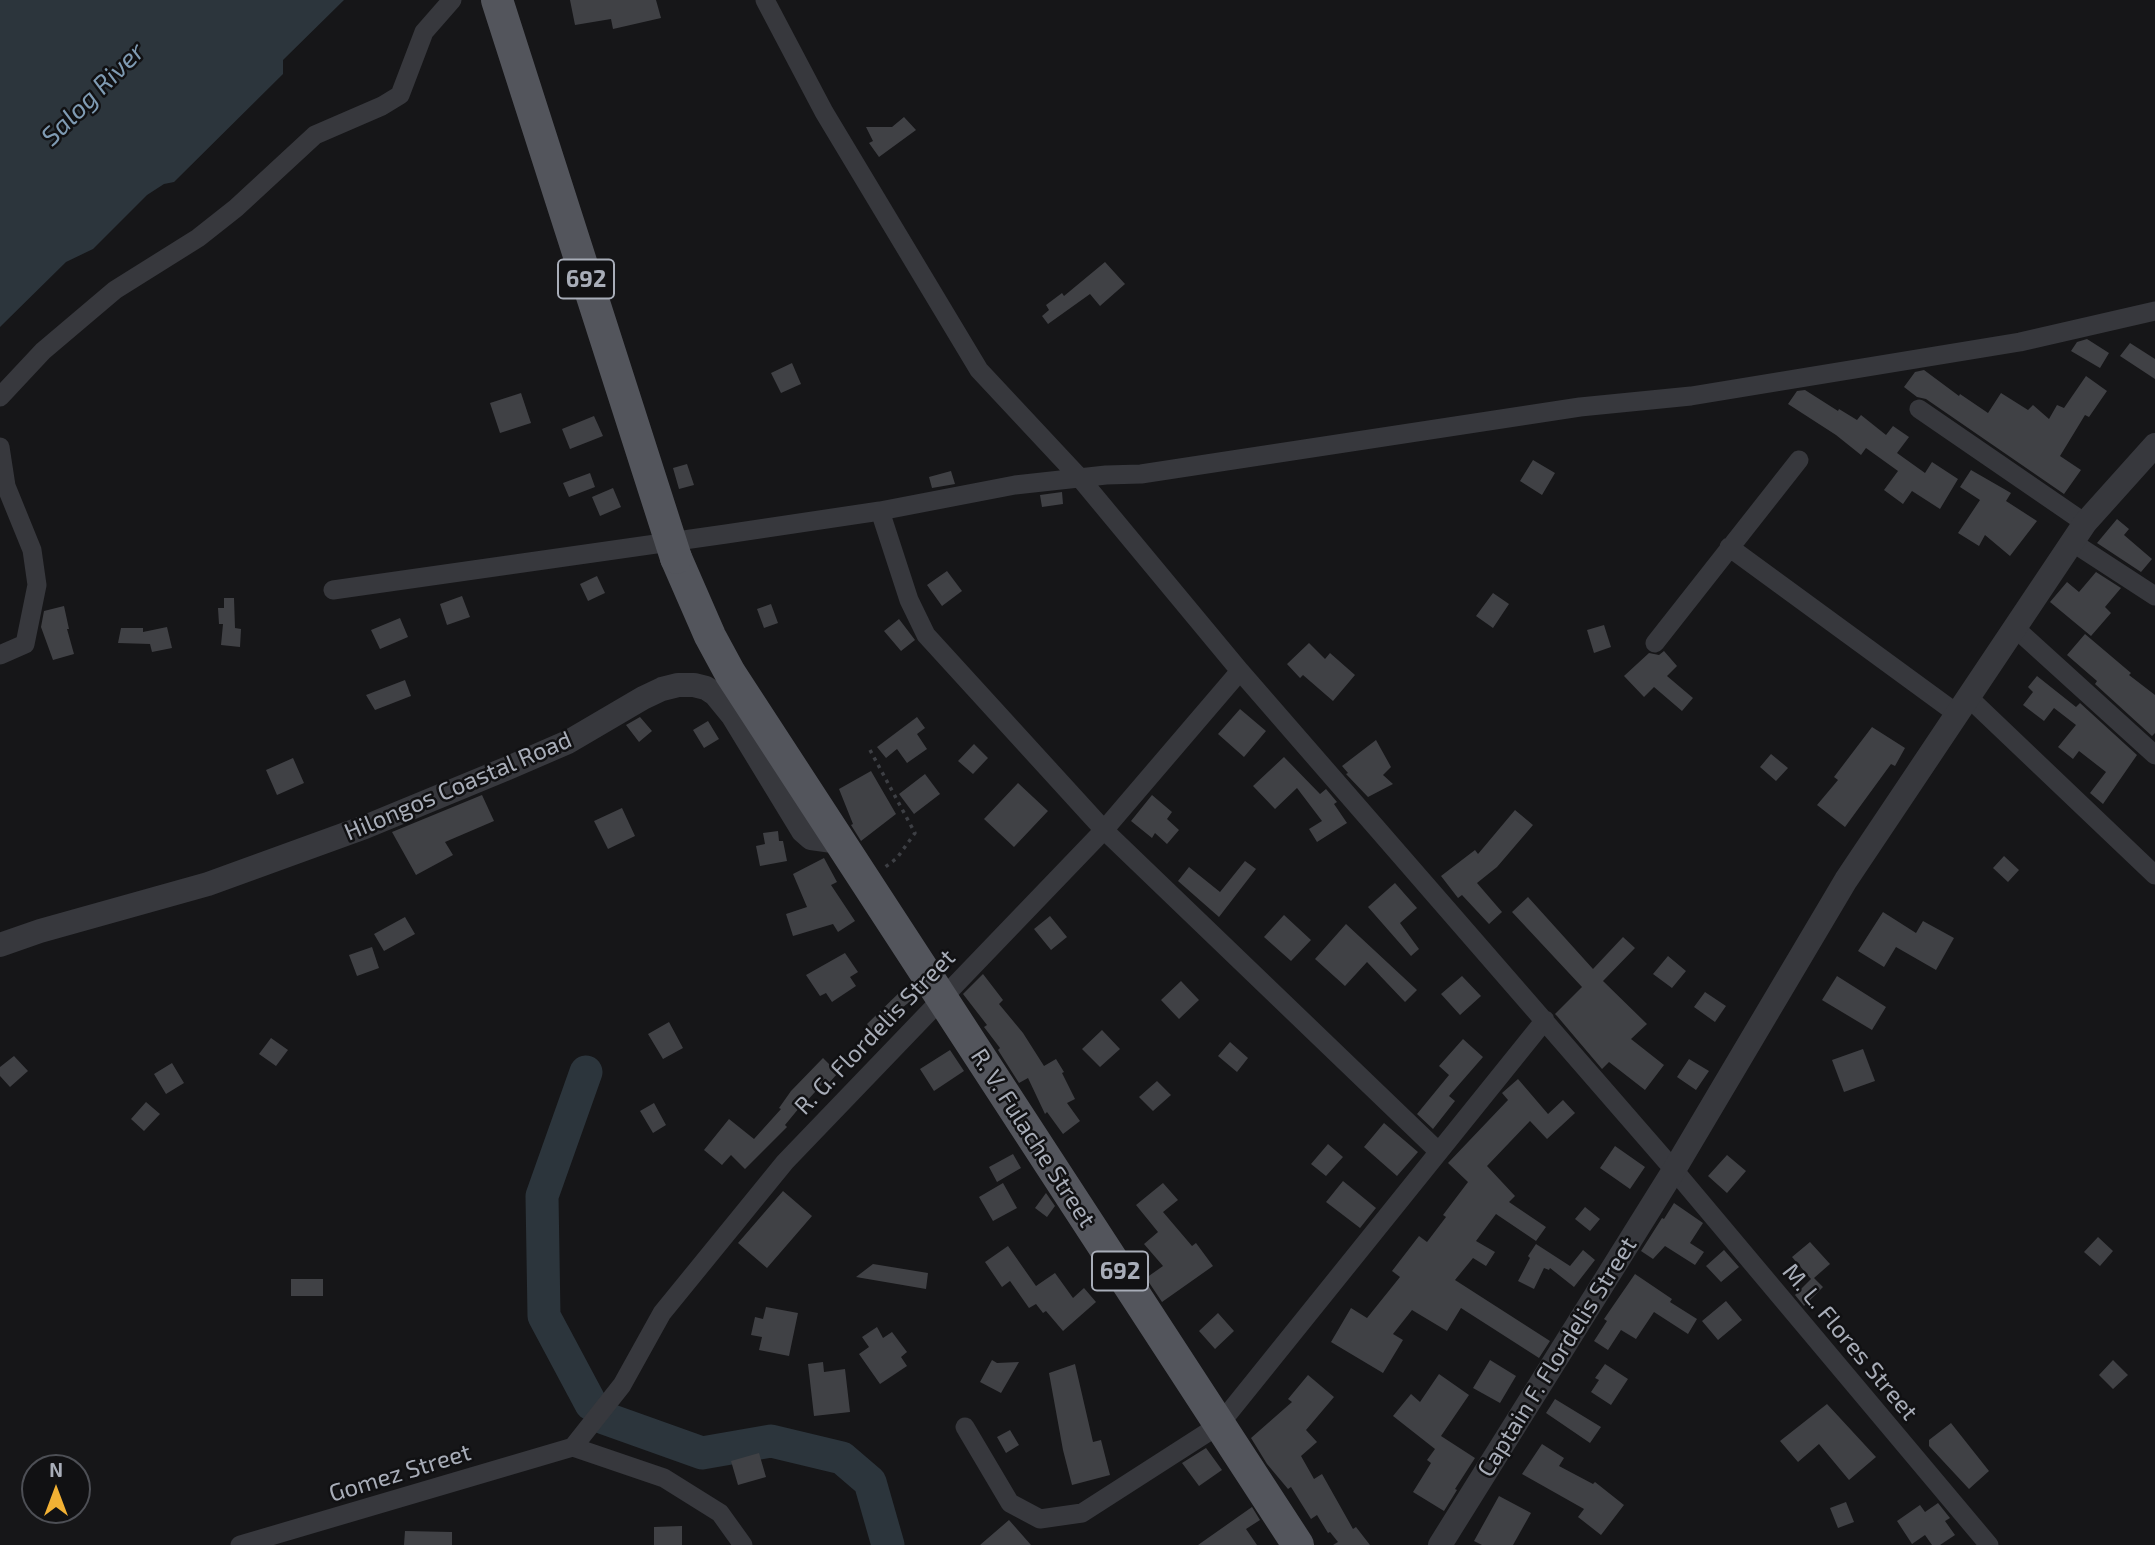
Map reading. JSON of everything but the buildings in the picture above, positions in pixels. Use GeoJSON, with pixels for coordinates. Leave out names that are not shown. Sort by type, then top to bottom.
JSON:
{"type":"FeatureCollection","features":[{"type":"Feature","properties":{"kind":"main road","name":"692"},"geometry":{"type":"LineString","coordinates":[[497,0],[676,558],[709,636],[730,673],[838,839]]}},
{"type":"Feature","properties":{"kind":"main road","name":"R. V. Fulache Street"},"geometry":{"type":"LineString","coordinates":[[838,839],[1298,1545]]}},
{"type":"Feature","properties":{"kind":"street"},"geometry":{"type":"LineString","coordinates":[[0,397],[43,351],[115,290],[198,238],[236,208],[314,135],[382,106],[400,95],[424,32],[452,0]]}},
{"type":"Feature","properties":{"kind":"street","name":"M. L. Flores Street"},"geometry":{"type":"LineString","coordinates":[[765,0],[824,112],[979,370],[1079,477],[1240,671],[1674,1170],[1989,1545]]}},
{"type":"Feature","properties":{"kind":"street"},"geometry":{"type":"LineString","coordinates":[[333,590],[880,510],[1015,485],[1079,477],[1141,474],[1580,407],[1690,396],[2020,342],[2155,311]]}},
{"type":"Feature","properties":{"kind":"street"},"geometry":{"type":"LineString","coordinates":[[1919,409],[2079,533],[2155,596]]}},
{"type":"Feature","properties":{"kind":"street","name":"Captain F. Flordelis Street"},"geometry":{"type":"LineString","coordinates":[[1440,1545],[1674,1170],[1846,880],[2079,533],[2155,445]]}},
{"type":"Feature","properties":{"kind":"street"},"geometry":{"type":"LineString","coordinates":[[0,447],[6,486],[32,550],[37,585],[25,644],[0,655]]}},
{"type":"Feature","properties":{"kind":"street"},"geometry":{"type":"LineString","coordinates":[[1655,642],[1799,460]]}},
{"type":"Feature","properties":{"kind":"street"},"geometry":{"type":"LineString","coordinates":[[880,510],[909,600],[926,635],[1104,830],[1439,1152]]}},
{"type":"Feature","properties":{"kind":"street"},"geometry":{"type":"LineString","coordinates":[[1729,547],[1962,705],[2155,875]]}},
{"type":"Feature","properties":{"kind":"street"},"geometry":{"type":"LineString","coordinates":[[2014,627],[2155,755]]}},
{"type":"Feature","properties":{"kind":"street","name":"R. G. Flordelis Street"},"geometry":{"type":"LineString","coordinates":[[573,1447],[621,1385],[662,1314],[785,1162],[1104,830],[1240,671]]}},
{"type":"Feature","properties":{"kind":"street","name":"Hilongos Coastal Road"},"geometry":{"type":"LineString","coordinates":[[0,945],[40,931],[208,884],[376,822],[520,763],[568,741],[662,689],[677,685],[694,685],[715,694],[733,716],[803,831],[811,838],[838,839]]}},
{"type":"Feature","properties":{"kind":"street"},"geometry":{"type":"LineString","coordinates":[[965,1427],[1010,1503],[1040,1519],[1082,1513],[1219,1424],[1545,1020]]}},
{"type":"Feature","properties":{"kind":"street"},"geometry":{"type":"LineString","coordinates":[[573,1447],[664,1478],[720,1513],[743,1545]]}},
{"type":"Feature","properties":{"kind":"street","name":"Gomez Street"},"geometry":{"type":"LineString","coordinates":[[240,1545],[573,1447]]}},
{"type":"Feature","properties":{"kind":"path"},"geometry":{"type":"LineString","coordinates":[[866,881],[897,858],[915,834],[870,750]]}},
{"type":"Feature","properties":{"kind":"water","name":"Salog River"},"geometry":{"type":"Polygon","coordinates":[[[0,0],[344,0],[283,60],[283,74],[174,182],[164,184],[147,195],[93,249],[66,262],[0,327],[0,0]]]}},
{"type":"Feature","properties":{"kind":"waterway"},"geometry":{"type":"LineString","coordinates":[[586,1072],[542,1196],[544,1316],[591,1404]]}},
{"type":"Feature","properties":{"kind":"waterway"},"geometry":{"type":"LineString","coordinates":[[604,1418],[702,1453],[771,1441],[842,1458],[870,1482],[888,1545]]}}]}
